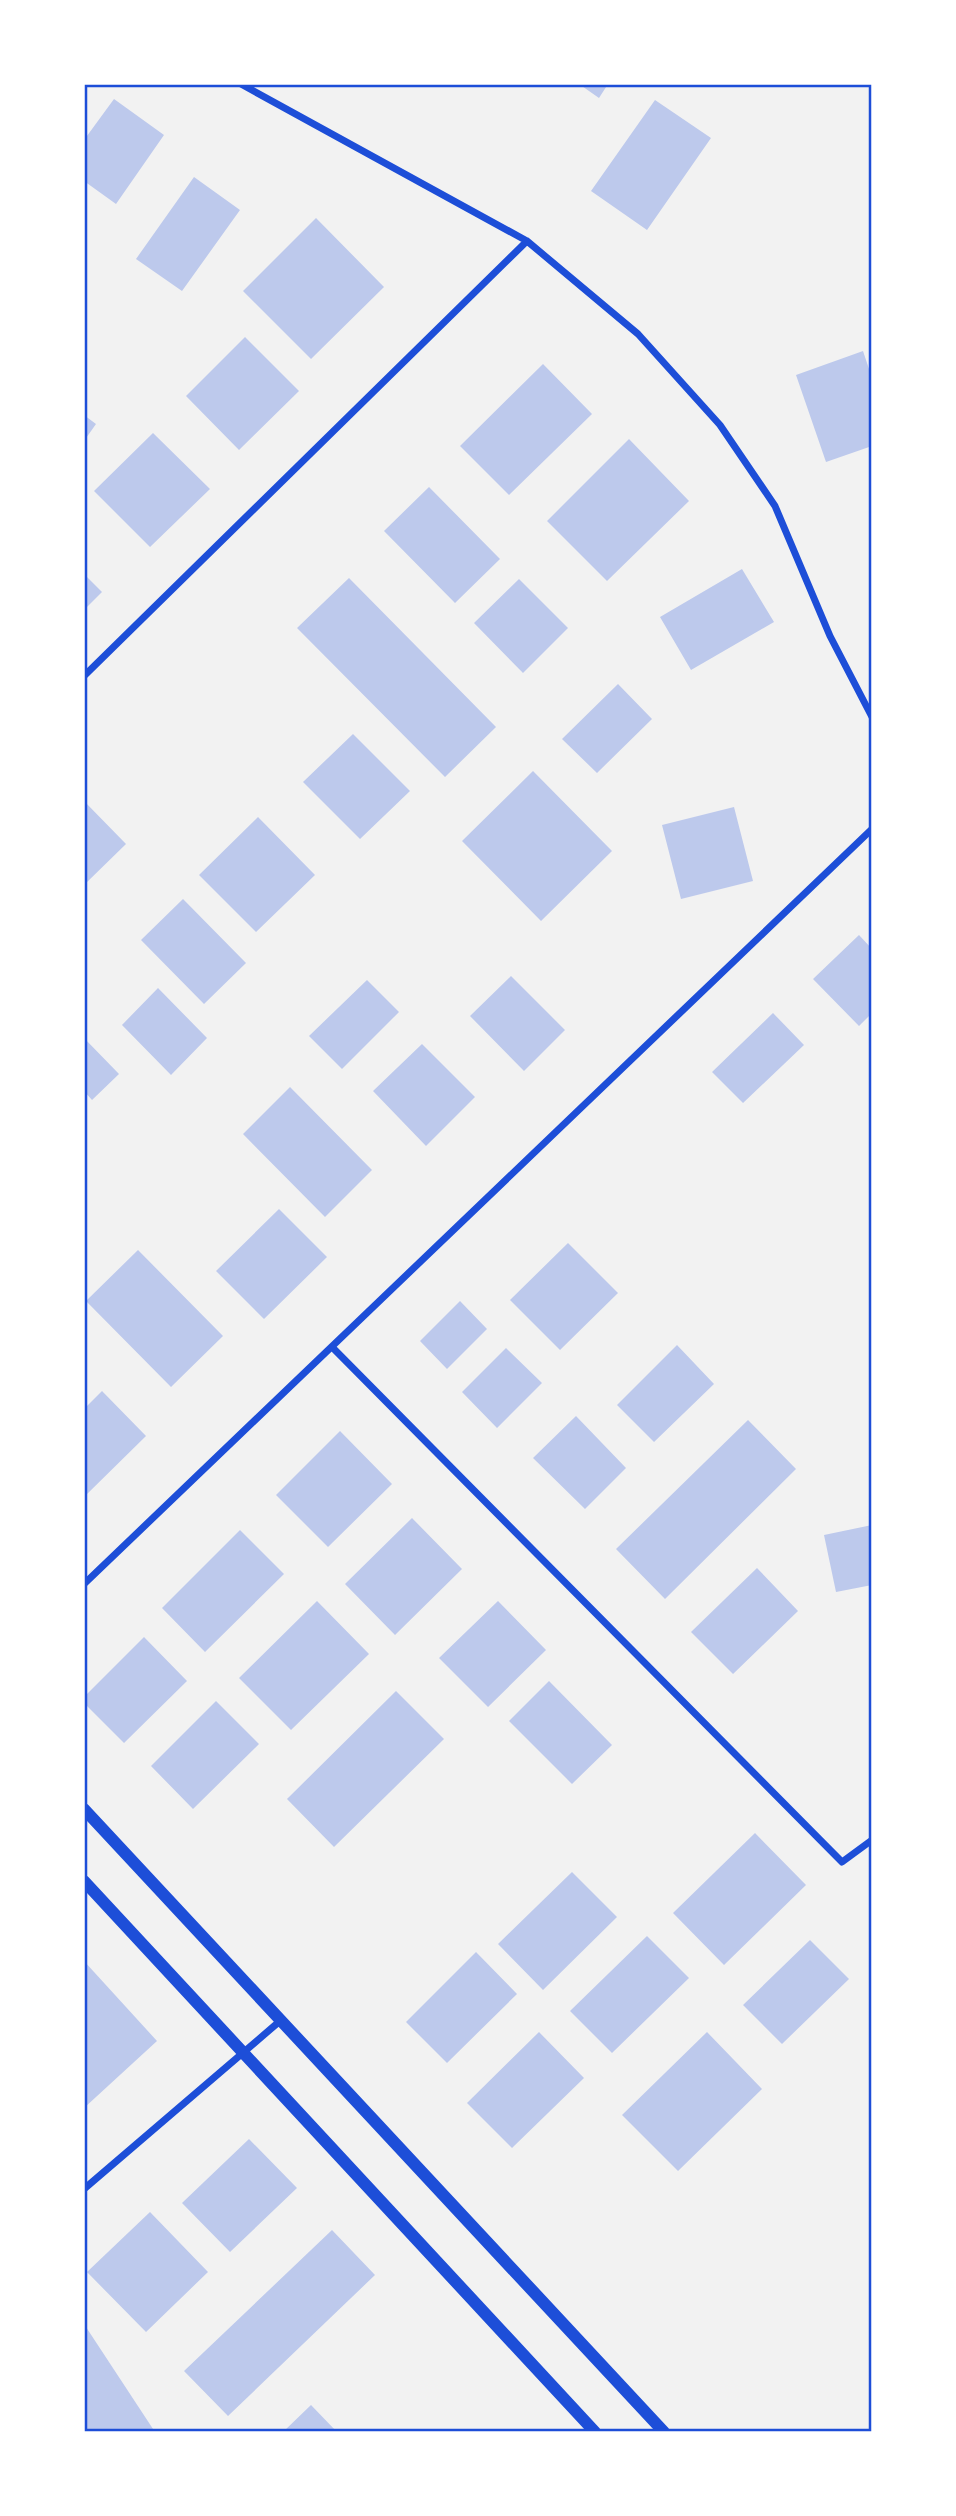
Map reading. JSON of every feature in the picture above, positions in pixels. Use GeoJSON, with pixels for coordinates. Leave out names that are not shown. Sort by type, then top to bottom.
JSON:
{"type":"FeatureCollection","features":[{"type":"Feature","properties":{"kind":"street"},"geometry":{"type":"LineString","coordinates":[[241,84],[527,241],[638,334],[720,425],[775,506],[830,636],[872,718]]}},
{"type":"Feature","properties":{"kind":"street"},"geometry":{"type":"LineString","coordinates":[[84,676],[527,241]]}},
{"type":"Feature","properties":{"kind":"street"},"geometry":{"type":"LineString","coordinates":[[84,1584],[872,829]]}},
{"type":"Feature","properties":{"kind":"street"},"geometry":{"type":"LineString","coordinates":[[332,1347],[842,1862],[872,1840]]}},
{"type":"Feature","properties":{"kind":"street"},"geometry":{"type":"LineString","coordinates":[[84,1809],[664,2432]]}},
{"type":"Feature","properties":{"kind":"street"},"geometry":{"type":"LineString","coordinates":[[84,1881],[595,2432]]}},
{"type":"Feature","properties":{"kind":"street"},"geometry":{"type":"LineString","coordinates":[[84,2189],[280,2021]]}},
{"type":"Feature","properties":{"kind":"path"},"geometry":{"type":"LineString","coordinates":[[746,2432],[792,2432]]}},
{"type":"Feature","properties":{"kind":"building"},"geometry":{"type":"Polygon","coordinates":[[[579,84],[608,84],[599,98],[579,84]]]}},
{"type":"Feature","properties":{"kind":"building"},"geometry":{"type":"Polygon","coordinates":[[[114,99],[164,135],[116,204],[84,181],[84,140],[114,99]]]}},
{"type":"Feature","properties":{"kind":"building"},"geometry":{"type":"Polygon","coordinates":[[[655,100],[711,138],[647,230],[591,191],[655,100]]]}},
{"type":"Feature","properties":{"kind":"building"},"geometry":{"type":"Polygon","coordinates":[[[194,177],[240,210],[182,291],[136,259],[194,177]]]}},
{"type":"Feature","properties":{"kind":"building"},"geometry":{"type":"Polygon","coordinates":[[[316,218],[384,287],[311,359],[243,291],[316,218]]]}},
{"type":"Feature","properties":{"kind":"building"},"geometry":{"type":"Polygon","coordinates":[[[245,337],[299,391],[239,450],[186,396],[245,337]]]}},
{"type":"Feature","properties":{"kind":"building"},"geometry":{"type":"Polygon","coordinates":[[[863,351],[872,378],[872,446],[826,462],[796,375],[863,351]]]}},
{"type":"Feature","properties":{"kind":"building"},"geometry":{"type":"Polygon","coordinates":[[[543,364],[592,414],[509,495],[460,446],[543,364]]]}},
{"type":"Feature","properties":{"kind":"building"},"geometry":{"type":"Polygon","coordinates":[[[84,415],[96,424],[84,441],[84,415]]]}},
{"type":"Feature","properties":{"kind":"building"},"geometry":{"type":"Polygon","coordinates":[[[153,433],[210,489],[150,547],[94,491],[153,433]]]}},
{"type":"Feature","properties":{"kind":"building"},"geometry":{"type":"Polygon","coordinates":[[[629,439],[689,501],[607,581],[547,521],[629,439]]]}},
{"type":"Feature","properties":{"kind":"building"},"geometry":{"type":"Polygon","coordinates":[[[429,487],[500,559],[455,603],[384,531],[429,487]]]}},
{"type":"Feature","properties":{"kind":"building"},"geometry":{"type":"Polygon","coordinates":[[[742,569],[774,622],[691,670],[660,617],[742,569]]]}},
{"type":"Feature","properties":{"kind":"building"},"geometry":{"type":"Polygon","coordinates":[[[84,574],[102,592],[84,610],[84,574]]]}},
{"type":"Feature","properties":{"kind":"building"},"geometry":{"type":"Polygon","coordinates":[[[349,578],[496,727],[445,777],[297,628],[349,578]]]}},
{"type":"Feature","properties":{"kind":"building"},"geometry":{"type":"Polygon","coordinates":[[[519,579],[568,628],[523,673],[474,623],[519,579]]]}},
{"type":"Feature","properties":{"kind":"building"},"geometry":{"type":"Polygon","coordinates":[[[618,684],[652,719],[597,773],[562,739],[618,684]]]}},
{"type":"Feature","properties":{"kind":"building"},"geometry":{"type":"Polygon","coordinates":[[[353,734],[410,791],[360,839],[303,782],[353,734]]]}},
{"type":"Feature","properties":{"kind":"building"},"geometry":{"type":"Polygon","coordinates":[[[533,771],[612,851],[541,921],[462,841],[533,771]]]}},
{"type":"Feature","properties":{"kind":"building"},"geometry":{"type":"Polygon","coordinates":[[[84,801],[126,844],[84,885],[84,801]]]}},
{"type":"Feature","properties":{"kind":"building"},"geometry":{"type":"Polygon","coordinates":[[[734,807],[753,881],[681,899],[662,825],[734,807]]]}},
{"type":"Feature","properties":{"kind":"building"},"geometry":{"type":"Polygon","coordinates":[[[258,817],[315,875],[256,932],[199,875],[258,817]]]}},
{"type":"Feature","properties":{"kind":"building"},"geometry":{"type":"Polygon","coordinates":[[[183,899],[246,963],[204,1004],[141,940],[183,899]]]}},
{"type":"Feature","properties":{"kind":"building"},"geometry":{"type":"Polygon","coordinates":[[[859,935],[872,949],[872,1013],[859,1026],[813,979],[859,935]]]}},
{"type":"Feature","properties":{"kind":"building"},"geometry":{"type":"Polygon","coordinates":[[[511,976],[565,1030],[524,1071],[470,1016],[511,976]]]}},
{"type":"Feature","properties":{"kind":"building"},"geometry":{"type":"Polygon","coordinates":[[[367,980],[399,1012],[342,1069],[309,1036],[367,980]]]}},
{"type":"Feature","properties":{"kind":"building"},"geometry":{"type":"Polygon","coordinates":[[[158,988],[207,1038],[171,1075],[122,1025],[158,988]]]}},
{"type":"Feature","properties":{"kind":"building"},"geometry":{"type":"Polygon","coordinates":[[[773,1013],[804,1045],[743,1103],[712,1072],[773,1013]]]}},
{"type":"Feature","properties":{"kind":"building"},"geometry":{"type":"Polygon","coordinates":[[[84,1038],[119,1074],[92,1100],[84,1091],[84,1038]]]}},
{"type":"Feature","properties":{"kind":"building"},"geometry":{"type":"Polygon","coordinates":[[[422,1044],[475,1097],[426,1146],[373,1091],[422,1044]]]}},
{"type":"Feature","properties":{"kind":"building"},"geometry":{"type":"Polygon","coordinates":[[[290,1087],[372,1170],[325,1217],[243,1134],[290,1087]]]}},
{"type":"Feature","properties":{"kind":"building"},"geometry":{"type":"Polygon","coordinates":[[[279,1209],[327,1257],[264,1319],[216,1271],[279,1209]]]}},
{"type":"Feature","properties":{"kind":"building"},"geometry":{"type":"Polygon","coordinates":[[[568,1243],[618,1293],[560,1350],[510,1300],[568,1243]]]}},
{"type":"Feature","properties":{"kind":"building"},"geometry":{"type":"Polygon","coordinates":[[[138,1250],[223,1336],[171,1387],[86,1301],[138,1250]]]}},
{"type":"Feature","properties":{"kind":"building"},"geometry":{"type":"Polygon","coordinates":[[[460,1301],[487,1329],[447,1369],[420,1341],[460,1301]]]}},
{"type":"Feature","properties":{"kind":"building"},"geometry":{"type":"Polygon","coordinates":[[[677,1345],[714,1384],[654,1442],[617,1405],[677,1345]]]}},
{"type":"Feature","properties":{"kind":"building"},"geometry":{"type":"Polygon","coordinates":[[[506,1348],[542,1383],[497,1428],[462,1392],[506,1348]]]}},
{"type":"Feature","properties":{"kind":"building"},"geometry":{"type":"Polygon","coordinates":[[[102,1391],[146,1436],[84,1497],[84,1409],[102,1391]]]}},
{"type":"Feature","properties":{"kind":"building"},"geometry":{"type":"Polygon","coordinates":[[[576,1416],[626,1468],[585,1509],[533,1458],[576,1416]]]}},
{"type":"Feature","properties":{"kind":"building"},"geometry":{"type":"Polygon","coordinates":[[[748,1420],[796,1469],[665,1599],[616,1549],[748,1420]]]}},
{"type":"Feature","properties":{"kind":"building"},"geometry":{"type":"Polygon","coordinates":[[[340,1431],[392,1484],[328,1547],[276,1495],[340,1431]]]}},
{"type":"Feature","properties":{"kind":"building"},"geometry":{"type":"Polygon","coordinates":[[[412,1518],[462,1569],[395,1635],[345,1584],[412,1518]]]}},
{"type":"Feature","properties":{"kind":"building"},"geometry":{"type":"Polygon","coordinates":[[[872,1525],[872,1585],[836,1592],[824,1535],[872,1525]]]}},
{"type":"Feature","properties":{"kind":"building"},"geometry":{"type":"Polygon","coordinates":[[[240,1530],[284,1574],[205,1652],[162,1608],[240,1530]]]}},
{"type":"Feature","properties":{"kind":"building"},"geometry":{"type":"Polygon","coordinates":[[[757,1568],[798,1611],[733,1674],[691,1632],[757,1568]]]}},
{"type":"Feature","properties":{"kind":"building"},"geometry":{"type":"Polygon","coordinates":[[[317,1601],[369,1654],[291,1730],[239,1678],[317,1601]]]}},
{"type":"Feature","properties":{"kind":"building"},"geometry":{"type":"Polygon","coordinates":[[[498,1601],[546,1650],[488,1707],[439,1658],[498,1601]]]}},
{"type":"Feature","properties":{"kind":"building"},"geometry":{"type":"Polygon","coordinates":[[[144,1637],[187,1681],[124,1743],[84,1703],[84,1697],[144,1637]]]}},
{"type":"Feature","properties":{"kind":"building"},"geometry":{"type":"Polygon","coordinates":[[[549,1681],[612,1745],[572,1784],[509,1721],[549,1681]]]}},
{"type":"Feature","properties":{"kind":"building"},"geometry":{"type":"Polygon","coordinates":[[[396,1691],[444,1739],[334,1847],[287,1799],[396,1691]]]}},
{"type":"Feature","properties":{"kind":"building"},"geometry":{"type":"Polygon","coordinates":[[[216,1701],[259,1744],[193,1809],[151,1766],[216,1701]]]}},
{"type":"Feature","properties":{"kind":"building"},"geometry":{"type":"Polygon","coordinates":[[[755,1833],[806,1885],[724,1965],[673,1913],[755,1833]]]}},
{"type":"Feature","properties":{"kind":"building"},"geometry":{"type":"Polygon","coordinates":[[[572,1872],[617,1917],[543,1990],[498,1944],[572,1872]]]}},
{"type":"Feature","properties":{"kind":"building"},"geometry":{"type":"Polygon","coordinates":[[[647,1936],[689,1978],[612,2053],[570,2011],[647,1936]]]}},
{"type":"Feature","properties":{"kind":"building"},"geometry":{"type":"Polygon","coordinates":[[[810,1940],[849,1979],[782,2044],[743,2005],[810,1940]]]}},
{"type":"Feature","properties":{"kind":"building"},"geometry":{"type":"Polygon","coordinates":[[[476,1952],[517,1994],[447,2063],[406,2022],[476,1952]]]}},
{"type":"Feature","properties":{"kind":"building"},"geometry":{"type":"Polygon","coordinates":[[[84,1961],[157,2041],[84,2108],[84,1961]]]}},
{"type":"Feature","properties":{"kind":"building"},"geometry":{"type":"Polygon","coordinates":[[[539,2032],[584,2078],[512,2148],[467,2103],[539,2032]]]}},
{"type":"Feature","properties":{"kind":"building"},"geometry":{"type":"Polygon","coordinates":[[[707,2032],[762,2089],[678,2171],[622,2115],[707,2032]]]}},
{"type":"Feature","properties":{"kind":"building"},"geometry":{"type":"Polygon","coordinates":[[[249,2139],[297,2188],[230,2252],[182,2203],[249,2139]]]}},
{"type":"Feature","properties":{"kind":"building"},"geometry":{"type":"Polygon","coordinates":[[[150,2212],[208,2272],[146,2332],[87,2272],[150,2212]]]}},
{"type":"Feature","properties":{"kind":"building"},"geometry":{"type":"Polygon","coordinates":[[[332,2230],[375,2275],[228,2416],[184,2371],[332,2230]]]}},
{"type":"Feature","properties":{"kind":"building"},"geometry":{"type":"Polygon","coordinates":[[[84,2324],[155,2432],[84,2432],[84,2324]]]}},
{"type":"Feature","properties":{"kind":"building"},"geometry":{"type":"Polygon","coordinates":[[[311,2405],[337,2432],[283,2432],[311,2405]]]}}]}
